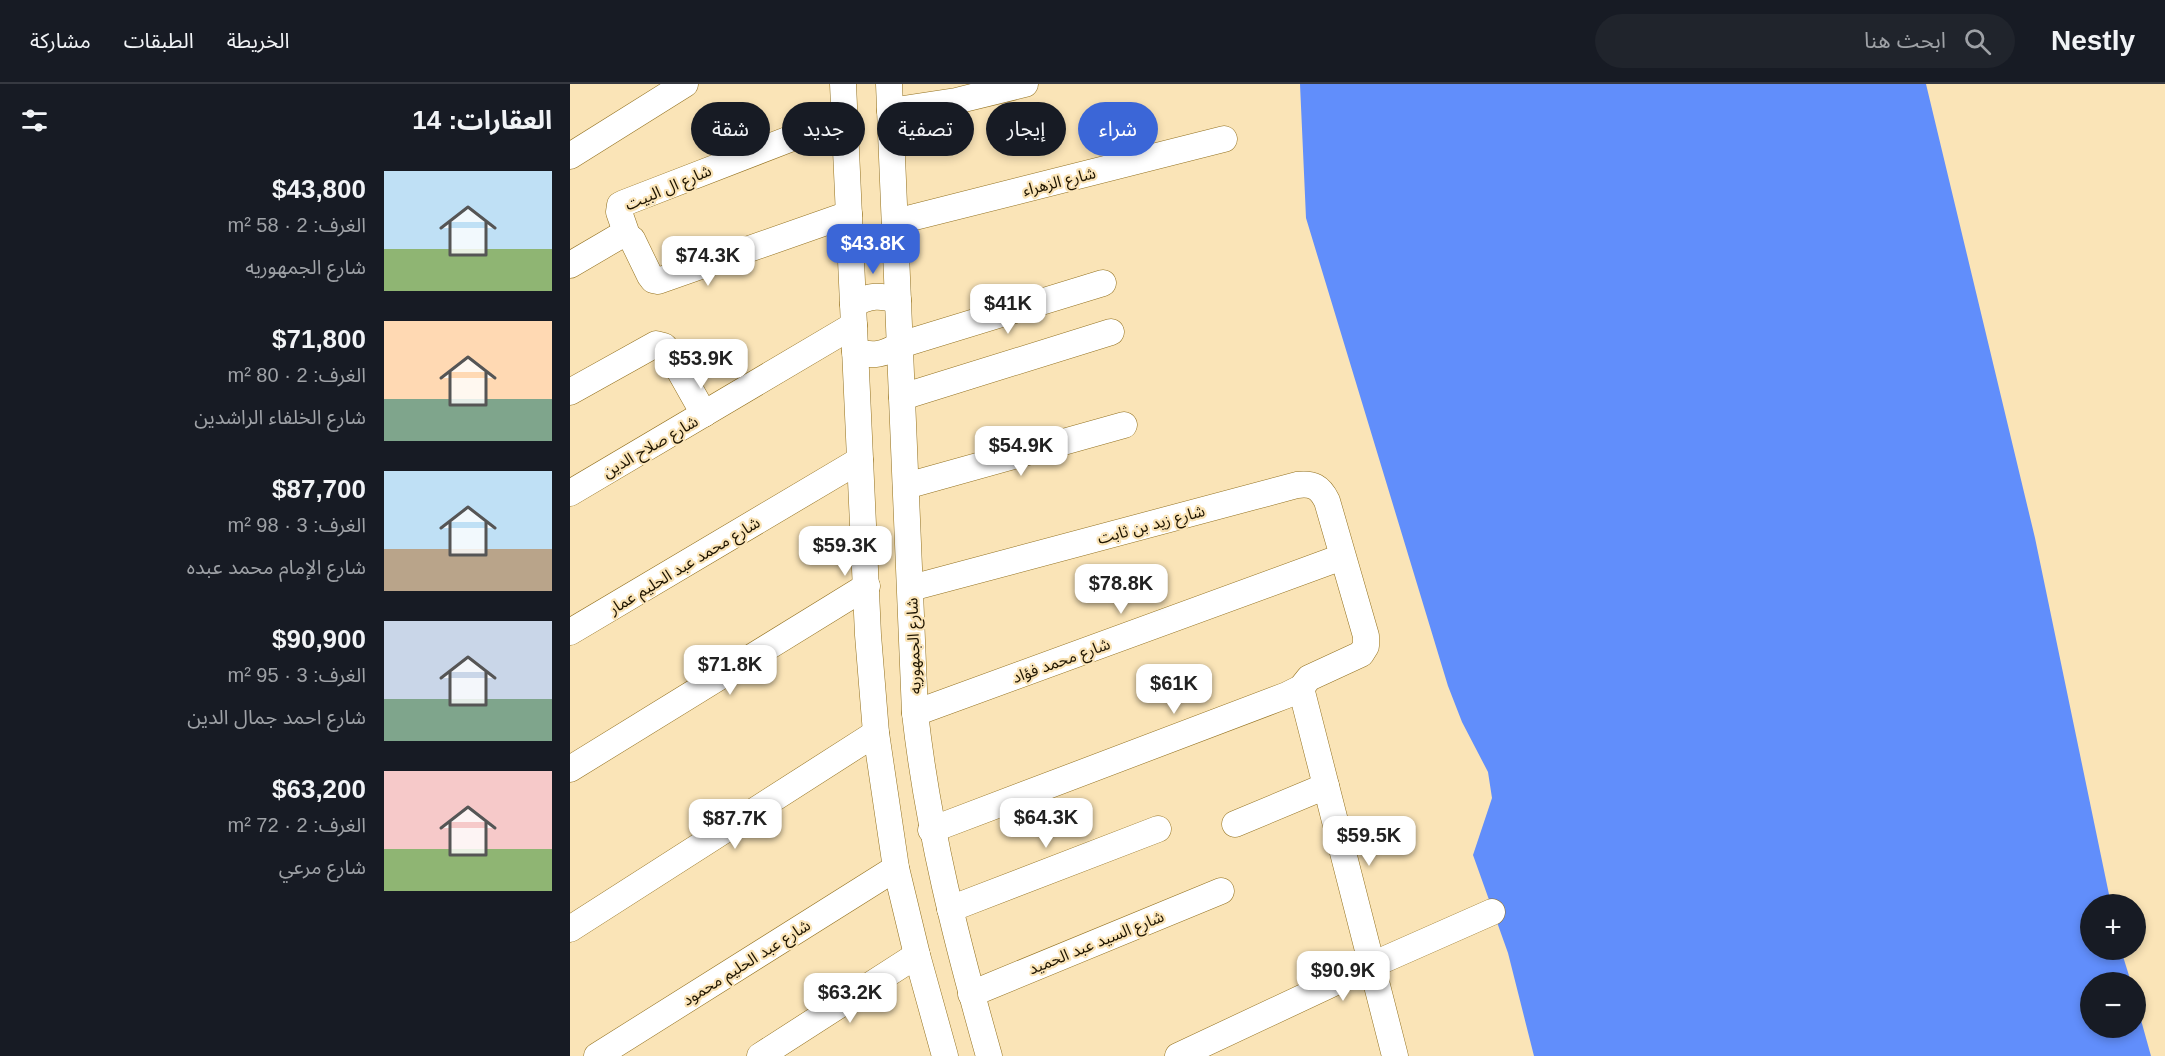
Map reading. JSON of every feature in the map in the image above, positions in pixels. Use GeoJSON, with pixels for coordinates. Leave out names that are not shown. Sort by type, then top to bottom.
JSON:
{"type":"FeatureCollection","features":[{"type":"Feature","properties":{"kind":"street"},"geometry":{"type":"LineString","coordinates":[[570,156],[685,84]]}},
{"type":"Feature","properties":{"kind":"street"},"geometry":{"type":"LineString","coordinates":[[843,84],[844,102]]}},
{"type":"Feature","properties":{"kind":"street","name":"شارع الجمهوريه"},"geometry":{"type":"LineString","coordinates":[[889,84],[890,102]]}},
{"type":"Feature","properties":{"kind":"street"},"geometry":{"type":"LineString","coordinates":[[949,102],[1025,84]]}},
{"type":"Feature","properties":{"kind":"street","name":"شارع الزهراء"},"geometry":{"type":"LineString","coordinates":[[895,222],[1224,139]]}},
{"type":"Feature","properties":{"kind":"street","name":"شارع ال البيت"},"geometry":{"type":"LineString","coordinates":[[627,235],[619,212],[620,205],[782,142]]}},
{"type":"Feature","properties":{"kind":"street"},"geometry":{"type":"LineString","coordinates":[[846,156],[868,635],[876,733],[896,868],[945,1056]]}},
{"type":"Feature","properties":{"kind":"street","name":"شارع الجمهوريه"},"geometry":{"type":"LineString","coordinates":[[892,156],[915,713],[931,830],[989,1056]]}},
{"type":"Feature","properties":{"kind":"street"},"geometry":{"type":"LineString","coordinates":[[570,265],[618,236],[627,235],[632,239],[650,276],[653,280],[658,281],[849,214]]}},
{"type":"Feature","properties":{"kind":"street"},"geometry":{"type":"LineString","coordinates":[[855,352],[871,355],[886,353],[900,345],[1103,283]]}},
{"type":"Feature","properties":{"kind":"street"},"geometry":{"type":"LineString","coordinates":[[853,314],[867,297],[883,296],[898,300]]}},
{"type":"Feature","properties":{"kind":"street","name":"شارع صلاح الدين"},"geometry":{"type":"LineString","coordinates":[[570,493],[704,414],[853,314]]}},
{"type":"Feature","properties":{"kind":"street"},"geometry":{"type":"LineString","coordinates":[[902,397],[1111,332]]}},
{"type":"Feature","properties":{"kind":"street"},"geometry":{"type":"LineString","coordinates":[[570,392],[656,344],[664,346],[669,352],[704,414]]}},
{"type":"Feature","properties":{"kind":"street"},"geometry":{"type":"LineString","coordinates":[[906,486],[1124,425]]}},
{"type":"Feature","properties":{"kind":"street","name":"شارع محمد عبد الحليم عمار"},"geometry":{"type":"LineString","coordinates":[[570,633],[860,460]]}},
{"type":"Feature","properties":{"kind":"street","name":"شارع زيد بن ثابت"},"geometry":{"type":"LineString","coordinates":[[910,588],[1310,483],[1321,490],[1327,501],[1342,557]]}},
{"type":"Feature","properties":{"kind":"street"},"geometry":{"type":"LineString","coordinates":[[931,830],[1287,695],[1301,688],[1309,678],[1361,654],[1366,646],[1366,636],[1342,557]]}},
{"type":"Feature","properties":{"kind":"street","name":"شارع محمد فؤاد"},"geometry":{"type":"LineString","coordinates":[[915,713],[1342,557]]}},
{"type":"Feature","properties":{"kind":"street"},"geometry":{"type":"LineString","coordinates":[[570,769],[867,586]]}},
{"type":"Feature","properties":{"kind":"street"},"geometry":{"type":"LineString","coordinates":[[1301,688],[1395,1056]]}},
{"type":"Feature","properties":{"kind":"street"},"geometry":{"type":"LineString","coordinates":[[570,929],[876,733]]}},
{"type":"Feature","properties":{"kind":"street"},"geometry":{"type":"LineString","coordinates":[[1235,824],[1326,786]]}},
{"type":"Feature","properties":{"kind":"street"},"geometry":{"type":"LineString","coordinates":[[950,909],[1158,829]]}},
{"type":"Feature","properties":{"kind":"street","name":"شارع عبد الحليم محمود"},"geometry":{"type":"LineString","coordinates":[[597,1056],[896,868]]}},
{"type":"Feature","properties":{"kind":"street","name":"شارع السيد عبد الحميد"},"geometry":{"type":"LineString","coordinates":[[971,993],[1221,891]]}},
{"type":"Feature","properties":{"kind":"street"},"geometry":{"type":"LineString","coordinates":[[1178,1056],[1372,965],[1492,912]]}},
{"type":"Feature","properties":{"kind":"street"},"geometry":{"type":"LineString","coordinates":[[760,1056],[917,955]]}},
{"type":"Feature","properties":{"kind":"water"},"geometry":{"type":"Polygon","coordinates":[[[1300,84],[1926,84],[2035,538],[2109,894],[2080,894],[2080,960],[2124,960],[2128,972],[2080,972],[2080,1038],[2146,1038],[2151,1056],[1534,1056],[1508,953],[1473,855],[1492,798],[1488,772],[1462,722],[1448,686],[1306,218],[1300,84]]]}}]}
